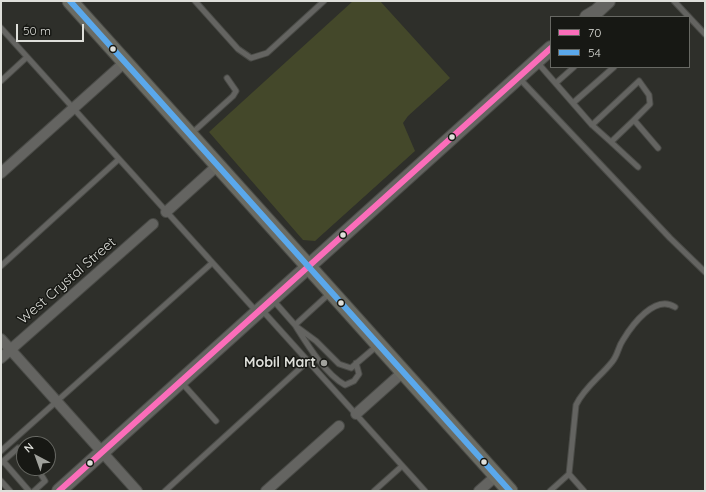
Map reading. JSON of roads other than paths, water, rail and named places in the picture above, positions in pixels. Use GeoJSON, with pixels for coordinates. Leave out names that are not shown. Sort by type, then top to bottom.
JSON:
{"type":"FeatureCollection","features":[{"type":"Feature","properties":{"kind":"main road"},"geometry":{"type":"LineString","coordinates":[[70,1],[510,491]]}},
{"type":"Feature","properties":{"kind":"main road"},"geometry":{"type":"LineString","coordinates":[[584,16],[595,1]]}},
{"type":"Feature","properties":{"kind":"main road"},"geometry":{"type":"LineString","coordinates":[[589,16],[608,1]]}},
{"type":"Feature","properties":{"kind":"main road"},"geometry":{"type":"LineString","coordinates":[[60,491],[309,268],[550,49]]}},
{"type":"Feature","properties":{"kind":"street"},"geometry":{"type":"LineString","coordinates":[[1,173],[125,62]]}},
{"type":"Feature","properties":{"kind":"street"},"geometry":{"type":"LineString","coordinates":[[166,212],[218,165]]}},
{"type":"Feature","properties":{"kind":"street","name":"West Crystal Street"},"geometry":{"type":"LineString","coordinates":[[1,358],[153,224]]}},
{"type":"Feature","properties":{"kind":"street"},"geometry":{"type":"LineString","coordinates":[[1,340],[137,491]]}},
{"type":"Feature","properties":{"kind":"street"},"geometry":{"type":"LineString","coordinates":[[356,414],[403,372]]}},
{"type":"Feature","properties":{"kind":"street"},"geometry":{"type":"LineString","coordinates":[[266,491],[339,426]]}},
{"type":"Feature","properties":{"kind":"street"},"geometry":{"type":"LineString","coordinates":[[479,491],[496,476]]}},
{"type":"Feature","properties":{"kind":"lane"},"geometry":{"type":"LineString","coordinates":[[195,1],[238,49],[252,58],[267,53],[324,1]]}},
{"type":"Feature","properties":{"kind":"lane"},"geometry":{"type":"LineString","coordinates":[[674,1],[688,16]]}},
{"type":"Feature","properties":{"kind":"lane"},"geometry":{"type":"LineString","coordinates":[[690,18],[705,34]]}},
{"type":"Feature","properties":{"kind":"lane"},"geometry":{"type":"LineString","coordinates":[[1,28],[212,263],[308,361],[425,491]]}},
{"type":"Feature","properties":{"kind":"lane"},"geometry":{"type":"LineString","coordinates":[[1,81],[27,57]]}},
{"type":"Feature","properties":{"kind":"lane"},"geometry":{"type":"LineString","coordinates":[[536,61],[592,125],[638,167]]}},
{"type":"Feature","properties":{"kind":"lane"},"geometry":{"type":"LineString","coordinates":[[556,83],[573,68]]}},
{"type":"Feature","properties":{"kind":"lane"},"geometry":{"type":"LineString","coordinates":[[573,103],[613,68]]}},
{"type":"Feature","properties":{"kind":"lane"},"geometry":{"type":"LineString","coordinates":[[190,135],[233,96],[236,91],[227,78]]}},
{"type":"Feature","properties":{"kind":"lane"},"geometry":{"type":"LineString","coordinates":[[518,78],[670,238],[705,272]]}},
{"type":"Feature","properties":{"kind":"lane"},"geometry":{"type":"LineString","coordinates":[[592,125],[640,81],[649,95],[650,104],[611,142]]}},
{"type":"Feature","properties":{"kind":"lane"},"geometry":{"type":"LineString","coordinates":[[634,120],[658,148]]}},
{"type":"Feature","properties":{"kind":"lane"},"geometry":{"type":"LineString","coordinates":[[1,266],[119,160]]}},
{"type":"Feature","properties":{"kind":"lane"},"geometry":{"type":"LineString","coordinates":[[1,451],[212,263]]}},
{"type":"Feature","properties":{"kind":"lane"},"geometry":{"type":"LineString","coordinates":[[295,325],[331,292]]}},
{"type":"Feature","properties":{"kind":"lane"},"geometry":{"type":"LineString","coordinates":[[273,300],[295,325],[309,347],[337,381],[345,385],[354,381],[359,374],[356,363]]}},
{"type":"Feature","properties":{"kind":"lane"},"geometry":{"type":"LineString","coordinates":[[550,491],[569,474],[576,404],[582,395],[614,360],[622,340],[645,313],[656,306],[671,305],[675,307]]}},
{"type":"Feature","properties":{"kind":"lane"},"geometry":{"type":"LineString","coordinates":[[295,325],[316,340],[339,364],[351,368],[378,345]]}},
{"type":"Feature","properties":{"kind":"lane"},"geometry":{"type":"LineString","coordinates":[[165,491],[308,361]]}},
{"type":"Feature","properties":{"kind":"lane"},"geometry":{"type":"LineString","coordinates":[[182,382],[216,421]]}},
{"type":"Feature","properties":{"kind":"lane"},"geometry":{"type":"LineString","coordinates":[[16,450],[2,462],[29,491]]}},
{"type":"Feature","properties":{"kind":"lane"},"geometry":{"type":"LineString","coordinates":[[374,491],[402,466]]}},
{"type":"Feature","properties":{"kind":"lane"},"geometry":{"type":"LineString","coordinates":[[569,474],[584,491]]}},
{"type":"Feature","properties":{"kind":"lane"},"geometry":{"type":"LineString","coordinates":[[34,491],[45,481],[43,476]]}},
{"type":"Feature","properties":{"kind":"lane"},"geometry":{"type":"LineString","coordinates":[[1,481],[10,491]]}},
{"type":"Feature","properties":{"kind":"place","name":"Mobil Mart"},"geometry":{"type":"Point","coordinates":[324,363]}}]}
